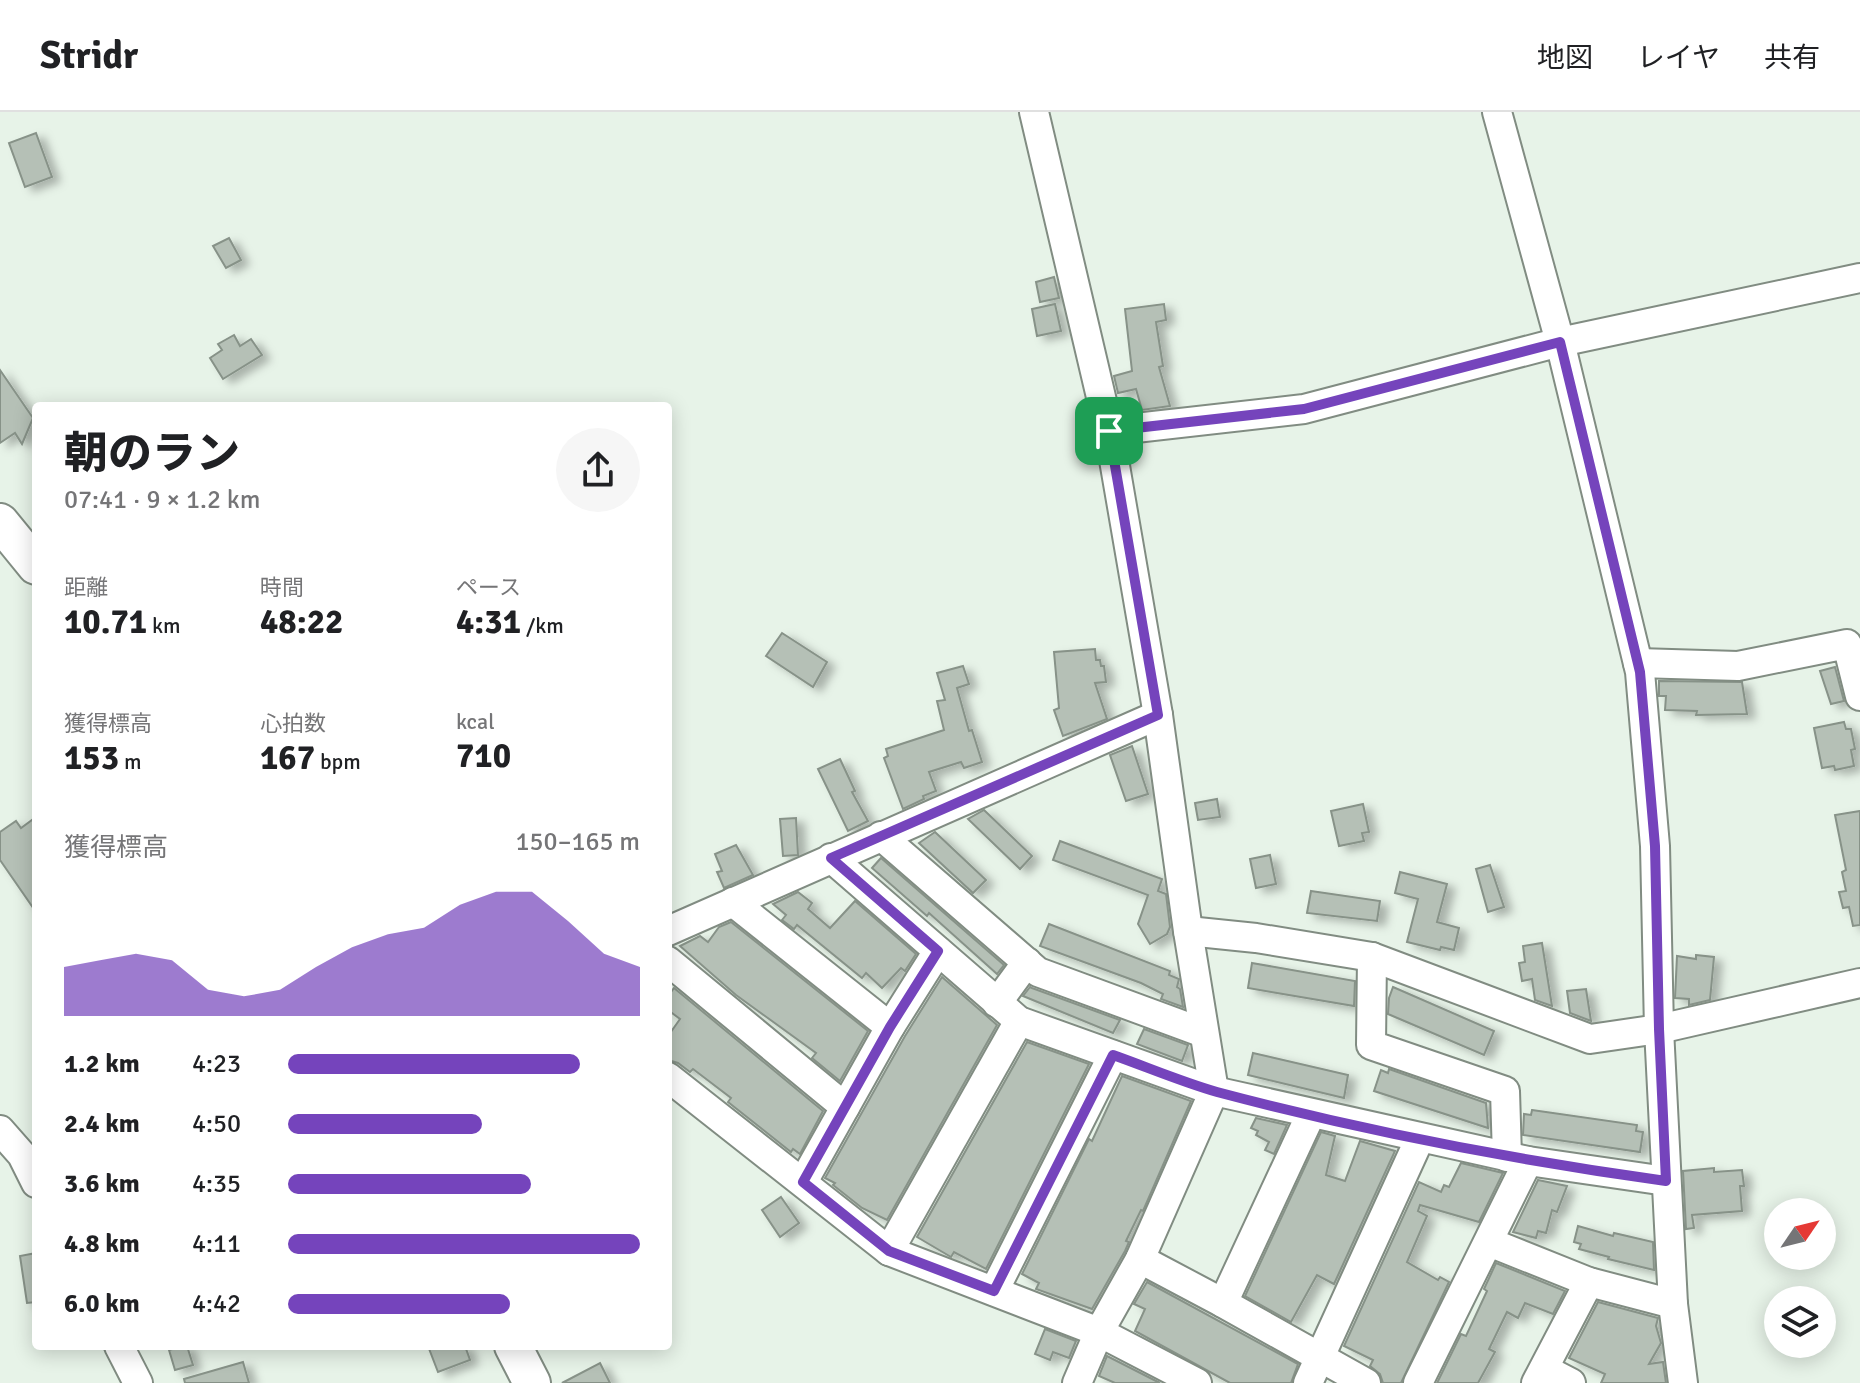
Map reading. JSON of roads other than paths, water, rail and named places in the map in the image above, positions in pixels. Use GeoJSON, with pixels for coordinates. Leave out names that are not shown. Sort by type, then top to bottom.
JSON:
{"type":"FeatureCollection","features":[{"type":"Feature","properties":{"kind":"main road"},"geometry":{"type":"LineString","coordinates":[[0,522],[32,561]]}},
{"type":"Feature","properties":{"kind":"main road"},"geometry":{"type":"LineString","coordinates":[[515,1350],[532,1383]]}},
{"type":"Feature","properties":{"kind":"street"},"geometry":{"type":"LineString","coordinates":[[1034,112],[1109,431],[1158,715],[1214,1091],[1140,1259],[1099,1332],[1077,1383]]}},
{"type":"Feature","properties":{"kind":"street"},"geometry":{"type":"LineString","coordinates":[[1497,112],[1560,342],[1638,663],[1655,846],[1666,1181],[1673,1304],[1683,1383]]}},
{"type":"Feature","properties":{"kind":"street"},"geometry":{"type":"LineString","coordinates":[[1109,431],[1304,409],[1560,342],[1860,278]]}},
{"type":"Feature","properties":{"kind":"street"},"geometry":{"type":"LineString","coordinates":[[1638,663],[1738,666],[1847,644],[1860,696]]}},
{"type":"Feature","properties":{"kind":"street"},"geometry":{"type":"LineString","coordinates":[[672,929],[1158,715]]}},
{"type":"Feature","properties":{"kind":"street"},"geometry":{"type":"LineString","coordinates":[[881,836],[1038,972],[1204,1033]]}},
{"type":"Feature","properties":{"kind":"street"},"geometry":{"type":"LineString","coordinates":[[831,858],[1019,1021],[1214,1091],[1518,1159],[1666,1181]]}},
{"type":"Feature","properties":{"kind":"street"},"geometry":{"type":"LineString","coordinates":[[733,902],[890,1027]]}},
{"type":"Feature","properties":{"kind":"street"},"geometry":{"type":"LineString","coordinates":[[1188,931],[1256,938],[1372,957],[1590,1039],[1659,1029],[1860,983]]}},
{"type":"Feature","properties":{"kind":"street"},"geometry":{"type":"LineString","coordinates":[[803,1182],[890,1027],[938,951]]}},
{"type":"Feature","properties":{"kind":"street"},"geometry":{"type":"LineString","coordinates":[[1372,957],[1371,1045],[1505,1091],[1518,1159],[1489,1242],[1418,1383]]}},
{"type":"Feature","properties":{"kind":"street"},"geometry":{"type":"LineString","coordinates":[[997,1003],[1027,962]]}},
{"type":"Feature","properties":{"kind":"street"},"geometry":{"type":"LineString","coordinates":[[672,964],[845,1107]]}},
{"type":"Feature","properties":{"kind":"street"},"geometry":{"type":"LineString","coordinates":[[889,1251],[1019,1021]]}},
{"type":"Feature","properties":{"kind":"street"},"geometry":{"type":"LineString","coordinates":[[994,1291],[1113,1055]]}},
{"type":"Feature","properties":{"kind":"street"},"geometry":{"type":"LineString","coordinates":[[672,1080],[889,1251],[1099,1332],[1196,1383]]}},
{"type":"Feature","properties":{"kind":"street"},"geometry":{"type":"LineString","coordinates":[[1223,1303],[1311,1114]]}},
{"type":"Feature","properties":{"kind":"street"},"geometry":{"type":"LineString","coordinates":[[0,1130],[32,1176]]}},
{"type":"Feature","properties":{"kind":"street"},"geometry":{"type":"LineString","coordinates":[[1308,1383],[1420,1138]]}},
{"type":"Feature","properties":{"kind":"street"},"geometry":{"type":"LineString","coordinates":[[1489,1242],[1589,1282],[1673,1304]]}},
{"type":"Feature","properties":{"kind":"street"},"geometry":{"type":"LineString","coordinates":[[1140,1259],[1366,1383]]}},
{"type":"Feature","properties":{"kind":"street"},"geometry":{"type":"LineString","coordinates":[[1571,1383],[1540,1376],[1589,1282]]}},
{"type":"Feature","properties":{"kind":"street"},"geometry":{"type":"LineString","coordinates":[[121,1350],[138,1383]]}}]}
